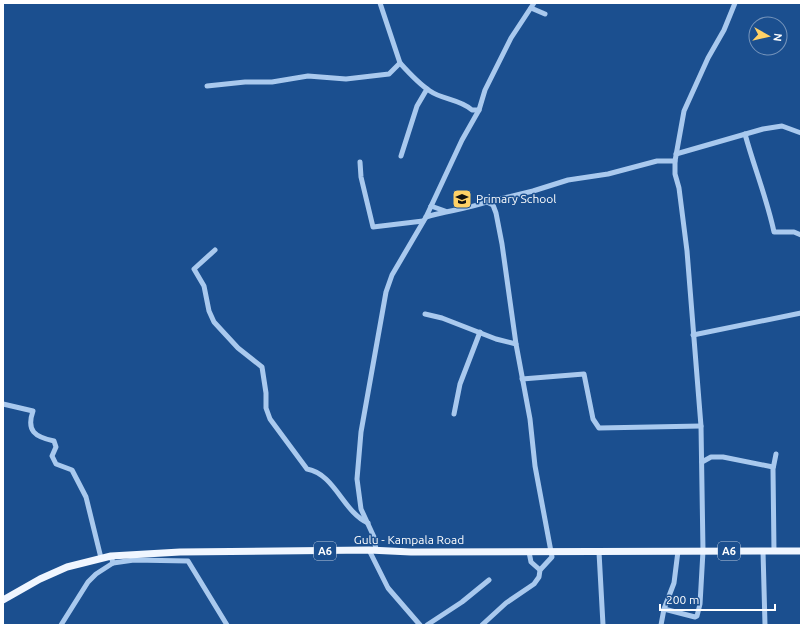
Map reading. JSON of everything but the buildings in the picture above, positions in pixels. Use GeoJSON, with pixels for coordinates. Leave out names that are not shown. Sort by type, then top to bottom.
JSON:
{"type":"FeatureCollection","features":[{"type":"Feature","properties":{"kind":"main road","name":"Gulu - Kampala Road"},"geometry":{"type":"LineString","coordinates":[[3,600],[40,579],[81,562],[111,556],[180,552],[372,550],[411,552],[801,551]]}},
{"type":"Feature","properties":{"kind":"street"},"geometry":{"type":"LineString","coordinates":[[380,3],[400,63],[427,89],[438,95],[466,104],[472,110],[472,119]]}},
{"type":"Feature","properties":{"kind":"street"},"geometry":{"type":"LineString","coordinates":[[664,609],[697,616],[700,604],[703,551],[701,426],[686,251],[675,174],[675,161],[684,111],[708,58],[724,30],[735,3]]}},
{"type":"Feature","properties":{"kind":"street"},"geometry":{"type":"LineString","coordinates":[[420,625],[388,588],[372,550],[368,523],[361,509],[357,479],[361,432],[381,316],[386,292],[392,275],[425,219],[472,119],[479,110],[485,90],[510,38],[533,6],[545,14]]}},
{"type":"Feature","properties":{"kind":"street"},"geometry":{"type":"LineString","coordinates":[[207,86],[245,82],[272,82],[308,76],[346,79],[375,76],[389,74],[400,63]]}},
{"type":"Feature","properties":{"kind":"street"},"geometry":{"type":"LineString","coordinates":[[401,156],[417,106],[427,89]]}},
{"type":"Feature","properties":{"kind":"street"},"geometry":{"type":"LineString","coordinates":[[472,110],[479,110]]}},
{"type":"Feature","properties":{"kind":"street"},"geometry":{"type":"LineString","coordinates":[[676,154],[763,129],[782,126],[801,134]]}},
{"type":"Feature","properties":{"kind":"street"},"geometry":{"type":"LineString","coordinates":[[745,134],[756,175],[768,204],[774,232],[794,232],[801,235]]}},
{"type":"Feature","properties":{"kind":"street"},"geometry":{"type":"LineString","coordinates":[[360,162],[361,176],[373,227],[425,219],[445,212],[465,209],[568,180],[608,174],[657,161],[675,161]]}},
{"type":"Feature","properties":{"kind":"street"},"geometry":{"type":"LineString","coordinates":[[482,625],[506,603],[534,584],[539,577],[540,570],[552,557],[535,466],[530,419],[516,344],[502,244],[496,212],[493,205],[487,202]]}},
{"type":"Feature","properties":{"kind":"street"},"geometry":{"type":"LineString","coordinates":[[431,206],[445,212]]}},
{"type":"Feature","properties":{"kind":"street"},"geometry":{"type":"LineString","coordinates":[[215,250],[194,269],[204,286],[209,311],[214,322],[238,348],[262,367],[266,386],[266,408],[270,419],[279,433],[290,445],[307,469],[318,471],[346,501],[359,519],[368,523]]}},
{"type":"Feature","properties":{"kind":"street"},"geometry":{"type":"LineString","coordinates":[[693,335],[801,313]]}},
{"type":"Feature","properties":{"kind":"street"},"geometry":{"type":"LineString","coordinates":[[424,314],[442,318],[496,339],[516,344]]}},
{"type":"Feature","properties":{"kind":"street"},"geometry":{"type":"LineString","coordinates":[[454,414],[460,384],[480,332]]}},
{"type":"Feature","properties":{"kind":"street"},"geometry":{"type":"LineString","coordinates":[[522,379],[569,374],[584,374],[593,419],[599,428],[701,426]]}},
{"type":"Feature","properties":{"kind":"street"},"geometry":{"type":"LineString","coordinates":[[3,404],[33,411],[29,421],[33,433],[42,438],[54,441],[56,447],[52,456],[56,464],[72,470],[86,497],[101,558]]}},
{"type":"Feature","properties":{"kind":"street"},"geometry":{"type":"LineString","coordinates":[[774,552],[774,467],[776,454]]}},
{"type":"Feature","properties":{"kind":"street"},"geometry":{"type":"LineString","coordinates":[[702,462],[711,457],[723,457],[774,467]]}},
{"type":"Feature","properties":{"kind":"street"},"geometry":{"type":"LineString","coordinates":[[661,625],[664,609],[674,583],[678,551]]}},
{"type":"Feature","properties":{"kind":"street"},"geometry":{"type":"LineString","coordinates":[[528,552],[531,562],[540,570]]}},
{"type":"Feature","properties":{"kind":"street"},"geometry":{"type":"LineString","coordinates":[[599,552],[603,625]]}},
{"type":"Feature","properties":{"kind":"street"},"geometry":{"type":"LineString","coordinates":[[763,552],[765,625]]}},
{"type":"Feature","properties":{"kind":"street"},"geometry":{"type":"LineString","coordinates":[[111,556],[113,563]]}},
{"type":"Feature","properties":{"kind":"street"},"geometry":{"type":"LineString","coordinates":[[61,625],[88,582],[96,574],[113,563],[148,560],[188,561],[227,625]]}},
{"type":"Feature","properties":{"kind":"street"},"geometry":{"type":"LineString","coordinates":[[427,625],[462,602],[489,580]]}},
{"type":"Feature","properties":{"kind":"place","name":"Primary School"},"geometry":{"type":"Point","coordinates":[462,199]}}]}
